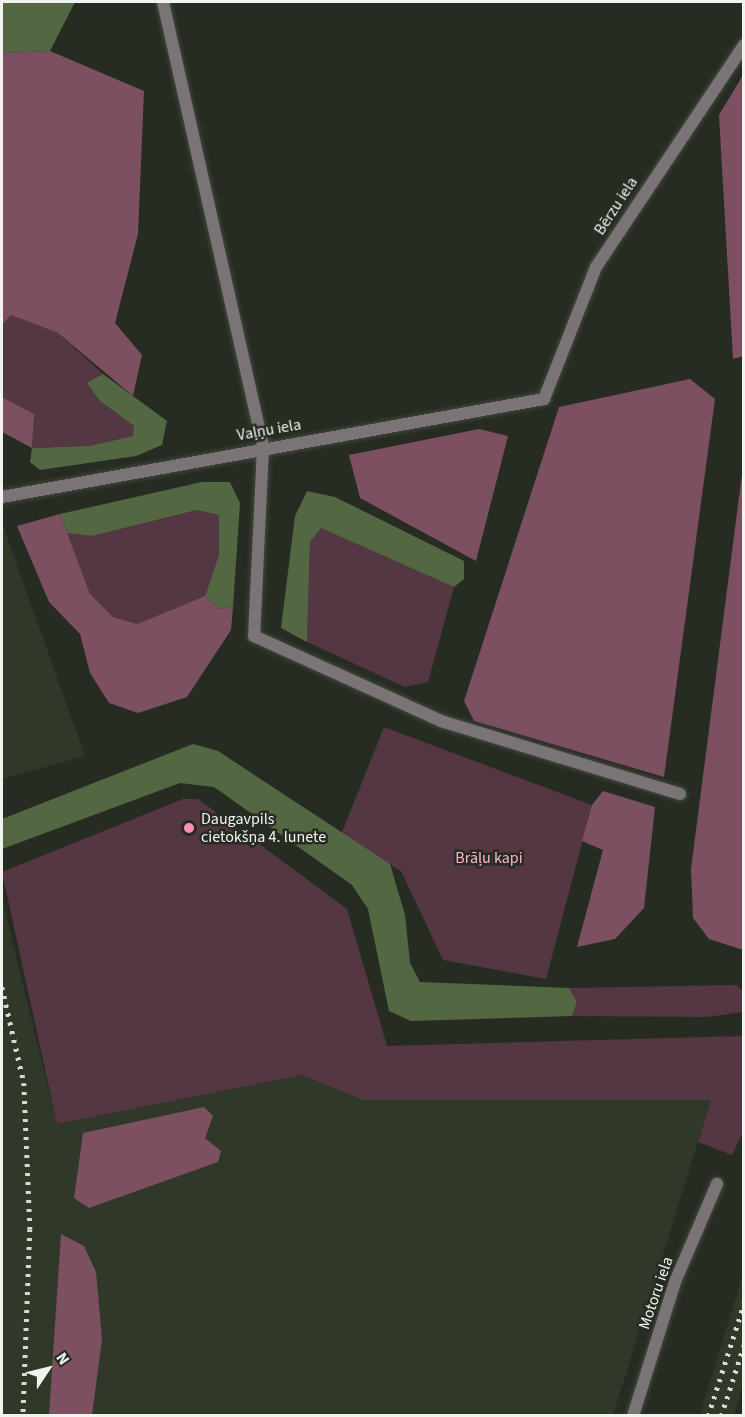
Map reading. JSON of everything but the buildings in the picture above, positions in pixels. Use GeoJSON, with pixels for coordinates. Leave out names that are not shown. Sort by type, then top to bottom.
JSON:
{"type":"FeatureCollection","features":[{"type":"Feature","properties":{"kind":"street"},"geometry":{"type":"LineString","coordinates":[[163,2],[263,447],[254,636],[441,721],[680,794]]}},
{"type":"Feature","properties":{"kind":"street","name":"Bērzu iela"},"geometry":{"type":"LineString","coordinates":[[544,399],[596,267],[744,45]]}},
{"type":"Feature","properties":{"kind":"street","name":"Vaļņu iela"},"geometry":{"type":"LineString","coordinates":[[2,497],[263,447],[544,399]]}},
{"type":"Feature","properties":{"kind":"street","name":"Motoru iela"},"geometry":{"type":"LineString","coordinates":[[633,1416],[675,1282],[717,1184]]}},
{"type":"Feature","properties":{"kind":"shaded area"},"geometry":{"type":"Polygon","coordinates":[[[2,2],[75,2],[50,51],[2,53],[2,2]]]}},
{"type":"Feature","properties":{"kind":"shaded area"},"geometry":{"type":"Polygon","coordinates":[[[50,51],[144,91],[138,234],[115,323],[142,355],[133,396],[58,333],[11,315],[2,325],[2,53],[50,51]]]}},
{"type":"Feature","properties":{"kind":"shaded area"},"geometry":{"type":"Polygon","coordinates":[[[743,75],[744,356],[733,359],[719,115],[743,75]]]}},
{"type":"Feature","properties":{"kind":"shaded area"},"geometry":{"type":"Polygon","coordinates":[[[103,374],[167,421],[162,445],[136,456],[40,470],[30,462],[32,448],[89,446],[133,436],[134,426],[100,401],[87,383],[103,374]]]}},
{"type":"Feature","properties":{"kind":"shaded area"},"geometry":{"type":"Polygon","coordinates":[[[690,379],[715,399],[664,777],[474,721],[464,701],[559,407],[690,379]]]}},
{"type":"Feature","properties":{"kind":"shaded area"},"geometry":{"type":"Polygon","coordinates":[[[2,397],[34,414],[32,448],[2,432],[2,397]]]}},
{"type":"Feature","properties":{"kind":"shaded area"},"geometry":{"type":"Polygon","coordinates":[[[743,402],[744,950],[709,939],[693,918],[691,869],[742,474],[743,402]]]}},
{"type":"Feature","properties":{"kind":"shaded area"},"geometry":{"type":"Polygon","coordinates":[[[479,429],[508,436],[476,561],[360,498],[349,455],[479,429]]]}},
{"type":"Feature","properties":{"kind":"shaded area"},"geometry":{"type":"Polygon","coordinates":[[[202,482],[230,482],[240,503],[233,607],[219,609],[205,596],[219,555],[219,515],[197,510],[92,536],[67,533],[60,514],[202,482]]]}},
{"type":"Feature","properties":{"kind":"shaded area"},"geometry":{"type":"Polygon","coordinates":[[[307,491],[335,497],[464,561],[464,579],[454,587],[321,528],[310,542],[307,642],[281,628],[295,516],[307,491]]]}},
{"type":"Feature","properties":{"kind":"shaded area"},"geometry":{"type":"Polygon","coordinates":[[[60,514],[90,594],[113,617],[137,624],[205,596],[219,609],[233,607],[231,630],[187,697],[138,713],[109,703],[90,673],[80,634],[49,602],[17,526],[60,514]]]}},
{"type":"Feature","properties":{"kind":"shaded area"},"geometry":{"type":"Polygon","coordinates":[[[2,527],[85,756],[2,779],[2,527]]]}},
{"type":"Feature","properties":{"kind":"shaded area"},"geometry":{"type":"Polygon","coordinates":[[[193,744],[218,751],[390,864],[405,915],[410,963],[420,982],[569,988],[577,1002],[572,1016],[411,1021],[389,1011],[368,909],[352,885],[214,787],[180,783],[2,849],[2,819],[193,744]]]}},
{"type":"Feature","properties":{"kind":"shaded area"},"geometry":{"type":"Polygon","coordinates":[[[603,791],[655,807],[644,908],[615,939],[577,947],[603,850],[582,841],[592,805],[603,791]]]}},
{"type":"Feature","properties":{"kind":"shaded area"},"geometry":{"type":"Polygon","coordinates":[[[2,899],[57,1124],[302,1075],[363,1100],[711,1100],[613,1415],[2,1415],[2,899]]]}},
{"type":"Feature","properties":{"kind":"shaded area"},"geometry":{"type":"Polygon","coordinates":[[[204,1107],[213,1116],[205,1138],[221,1151],[218,1162],[89,1208],[74,1198],[83,1133],[204,1107]]]}},
{"type":"Feature","properties":{"kind":"shaded area"},"geometry":{"type":"Polygon","coordinates":[[[61,1234],[84,1246],[96,1272],[102,1339],[92,1415],[49,1415],[61,1234]]]}},
{"type":"Feature","properties":{"kind":"shaded area"},"geometry":{"type":"Polygon","coordinates":[[[743,1274],[743,1381],[738,1403],[734,1415],[700,1415],[743,1274]]]}},
{"type":"Feature","properties":{"kind":"green space"},"geometry":{"type":"Polygon","coordinates":[[[11,315],[58,333],[103,374],[88,383],[100,401],[134,426],[133,436],[89,446],[32,448],[33,414],[2,397],[2,325],[11,315]]]}},
{"type":"Feature","properties":{"kind":"green space"},"geometry":{"type":"Polygon","coordinates":[[[197,510],[219,515],[219,555],[205,596],[137,624],[113,617],[90,594],[67,533],[92,536],[197,510]]]}},
{"type":"Feature","properties":{"kind":"green space"},"geometry":{"type":"Polygon","coordinates":[[[321,528],[454,587],[428,682],[405,687],[307,642],[310,542],[321,528]]]}},
{"type":"Feature","properties":{"kind":"green space","name":"Brāļu kapi"},"geometry":{"type":"Polygon","coordinates":[[[384,727],[592,805],[546,979],[443,960],[401,871],[341,835],[384,727]]]}},
{"type":"Feature","properties":{"kind":"green space"},"geometry":{"type":"Polygon","coordinates":[[[183,799],[198,799],[347,909],[387,1046],[743,1036],[743,1132],[732,1155],[698,1142],[711,1100],[363,1100],[302,1075],[57,1124],[2,872],[183,799]]]}},
{"type":"Feature","properties":{"kind":"green space"},"geometry":{"type":"Polygon","coordinates":[[[736,985],[743,991],[743,1012],[707,1017],[572,1016],[577,1002],[569,988],[736,985]]]}},
{"type":"Feature","properties":{"kind":"railway"},"geometry":{"type":"LineString","coordinates":[[2,987],[24,1083],[30,1229],[23,1416]]}},
{"type":"Feature","properties":{"kind":"railway"},"geometry":{"type":"LineString","coordinates":[[708,1416],[744,1303]]}},
{"type":"Feature","properties":{"kind":"railway"},"geometry":{"type":"LineString","coordinates":[[721,1416],[744,1345]]}},
{"type":"Feature","properties":{"kind":"place","name":"Daugavpils cietokšņa 4. lunete"},"geometry":{"type":"Point","coordinates":[189,828]}}]}
